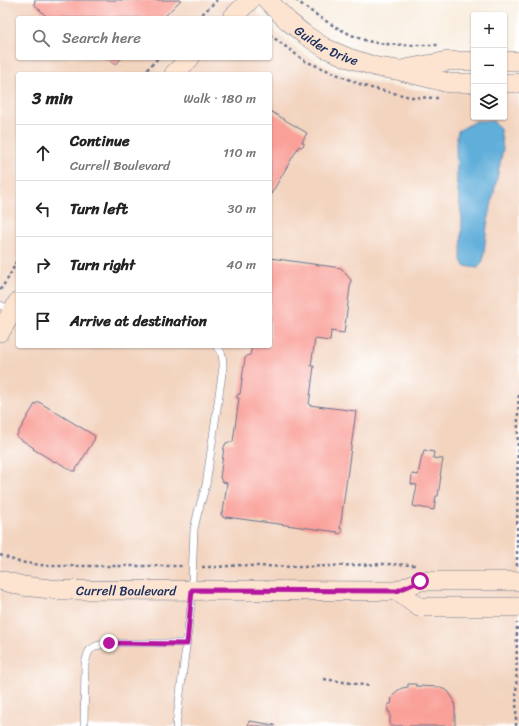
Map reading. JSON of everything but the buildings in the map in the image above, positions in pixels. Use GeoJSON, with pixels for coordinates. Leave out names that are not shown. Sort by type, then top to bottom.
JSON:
{"type":"FeatureCollection","features":[{"type":"Feature","properties":{"kind":"street"},"geometry":{"type":"LineString","coordinates":[[234,16],[250,0]]}},
{"type":"Feature","properties":{"kind":"street","name":"Guider Drive"},"geometry":{"type":"LineString","coordinates":[[267,0],[296,29],[325,48],[349,58],[362,63],[449,83],[471,83]]}},
{"type":"Feature","properties":{"kind":"street"},"geometry":{"type":"LineString","coordinates":[[176,72],[188,60]]}},
{"type":"Feature","properties":{"kind":"street","name":"Guider Drive"},"geometry":{"type":"LineString","coordinates":[[397,70],[448,61],[471,61]]}},
{"type":"Feature","properties":{"kind":"street"},"geometry":{"type":"LineString","coordinates":[[507,61],[519,61]]}},
{"type":"Feature","properties":{"kind":"street"},"geometry":{"type":"LineString","coordinates":[[507,83],[519,83]]}},
{"type":"Feature","properties":{"kind":"street"},"geometry":{"type":"LineString","coordinates":[[0,332],[10,306]]}},
{"type":"Feature","properties":{"kind":"street","name":"Currell Boulevard"},"geometry":{"type":"LineString","coordinates":[[0,580],[23,586],[60,590],[397,591],[420,581],[518,572]]}},
{"type":"Feature","properties":{"kind":"street"},"geometry":{"type":"LineString","coordinates":[[397,591],[419,607],[518,615]]}},
{"type":"Feature","properties":{"kind":"lane"},"geometry":{"type":"LineString","coordinates":[[176,726],[187,644],[192,590],[194,529],[206,485],[224,359],[218,348]]}},
{"type":"Feature","properties":{"kind":"lane"},"geometry":{"type":"LineString","coordinates":[[84,726],[85,664],[90,650],[96,646],[109,643],[187,644]]}},
{"type":"Feature","properties":{"kind":"path"},"geometry":{"type":"LineString","coordinates":[[200,16],[217,0]]}},
{"type":"Feature","properties":{"kind":"path"},"geometry":{"type":"LineString","coordinates":[[296,0],[317,16],[363,39],[387,44],[445,45]]}},
{"type":"Feature","properties":{"kind":"path"},"geometry":{"type":"LineString","coordinates":[[145,72],[156,60]]}},
{"type":"Feature","properties":{"kind":"path"},"geometry":{"type":"LineString","coordinates":[[0,290],[16,262]]}},
{"type":"Feature","properties":{"kind":"path"},"geometry":{"type":"LineString","coordinates":[[518,572],[519,394]]}},
{"type":"Feature","properties":{"kind":"path"},"geometry":{"type":"LineString","coordinates":[[0,555],[27,564],[48,566],[176,566]]}},
{"type":"Feature","properties":{"kind":"path"},"geometry":{"type":"LineString","coordinates":[[206,567],[238,565],[301,567],[384,564],[412,565]]}},
{"type":"Feature","properties":{"kind":"path"},"geometry":{"type":"LineString","coordinates":[[516,726],[518,615]]}},
{"type":"Feature","properties":{"kind":"path"},"geometry":{"type":"LineString","coordinates":[[324,679],[370,686]]}},
{"type":"Feature","properties":{"kind":"shaded area"},"geometry":{"type":"Polygon","coordinates":[[[0,0],[246,0],[260,16],[16,16],[16,60],[272,60],[272,29],[307,56],[334,70],[360,79],[397,88],[471,91],[471,120],[507,120],[507,92],[519,92],[519,726],[0,726],[0,0]]]}},
{"type":"Feature","properties":{"kind":"water"},"geometry":{"type":"Polygon","coordinates":[[[476,121],[493,121],[500,128],[503,149],[487,226],[483,261],[478,268],[464,266],[461,260],[462,219],[457,184],[456,143],[458,131],[476,121]]]}},
{"type":"Feature","properties":{"kind":"route"},"geometry":{"type":"LineString","coordinates":[[109,643],[187,644],[192,590],[397,591],[420,581]]}}]}
